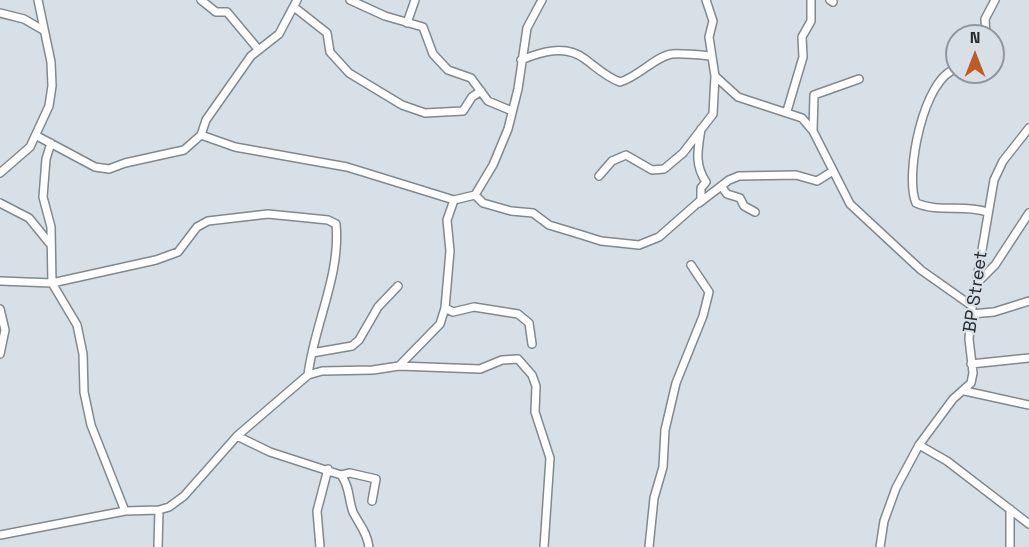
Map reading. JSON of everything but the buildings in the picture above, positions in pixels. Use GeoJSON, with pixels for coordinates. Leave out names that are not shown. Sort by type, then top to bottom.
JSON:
{"type":"FeatureCollection","features":[{"type":"Feature","properties":{"kind":"street"},"geometry":{"type":"LineString","coordinates":[[0,173],[15,163],[38,136],[49,106],[52,86],[51,62],[38,0]]}},
{"type":"Feature","properties":{"kind":"street"},"geometry":{"type":"LineString","coordinates":[[201,0],[216,12],[227,12],[258,49]]}},
{"type":"Feature","properties":{"kind":"street"},"geometry":{"type":"LineString","coordinates":[[350,0],[423,27],[433,54],[448,70],[471,78],[488,101],[512,111]]}},
{"type":"Feature","properties":{"kind":"street"},"geometry":{"type":"LineString","coordinates":[[407,23],[415,0]]}},
{"type":"Feature","properties":{"kind":"street"},"geometry":{"type":"LineString","coordinates":[[201,135],[235,147],[347,167],[454,200],[475,195],[493,165],[508,129],[526,28],[542,0]]}},
{"type":"Feature","properties":{"kind":"street"},"geometry":{"type":"LineString","coordinates":[[599,176],[612,161],[626,155],[652,170],[664,169],[683,153],[714,110],[715,76],[710,56],[709,37],[712,21],[706,0]]}},
{"type":"Feature","properties":{"kind":"street"},"geometry":{"type":"LineString","coordinates":[[787,111],[803,57],[802,37],[811,21],[811,0]]}},
{"type":"Feature","properties":{"kind":"street"},"geometry":{"type":"LineString","coordinates":[[986,24],[994,0]]}},
{"type":"Feature","properties":{"kind":"street"},"geometry":{"type":"LineString","coordinates":[[38,136],[83,163],[109,169],[124,163],[184,150],[201,135],[206,120],[258,49],[279,34],[295,3],[327,33],[330,52],[349,73],[408,108],[435,113],[463,111],[472,97],[481,91]]}},
{"type":"Feature","properties":{"kind":"street"},"geometry":{"type":"LineString","coordinates":[[0,13],[24,19],[43,30]]}},
{"type":"Feature","properties":{"kind":"street"},"geometry":{"type":"LineString","coordinates":[[522,60],[550,49],[582,57],[591,67],[620,82],[634,78],[645,66],[673,53],[710,56]]}},
{"type":"Feature","properties":{"kind":"street"},"geometry":{"type":"LineString","coordinates":[[945,74],[936,85],[915,141],[911,192],[916,203],[927,208],[978,209],[987,212]]}},
{"type":"Feature","properties":{"kind":"street"},"geometry":{"type":"LineString","coordinates":[[715,76],[738,97],[787,111],[802,118],[813,131],[850,204],[921,270],[971,310],[994,312],[1029,301]]}},
{"type":"Feature","properties":{"kind":"street"},"geometry":{"type":"LineString","coordinates":[[813,131],[814,95],[859,79]]}},
{"type":"Feature","properties":{"kind":"street","name":"BP Street"},"geometry":{"type":"LineString","coordinates":[[880,547],[884,521],[896,488],[919,445],[953,399],[971,383],[969,339],[971,310],[994,180],[1003,161],[1029,128]]}},
{"type":"Feature","properties":{"kind":"street"},"geometry":{"type":"LineString","coordinates":[[699,203],[701,188],[706,182],[700,173],[696,158],[701,129]]}},
{"type":"Feature","properties":{"kind":"street"},"geometry":{"type":"LineString","coordinates":[[51,143],[47,152],[44,197],[51,227],[52,283],[77,326],[83,354],[84,392],[91,425],[125,511]]}},
{"type":"Feature","properties":{"kind":"street"},"geometry":{"type":"LineString","coordinates":[[475,195],[477,199],[491,206],[511,212],[533,213],[549,225],[601,241],[639,245],[659,237],[721,186],[739,176],[796,175],[813,181],[832,171]]}},
{"type":"Feature","properties":{"kind":"street"},"geometry":{"type":"LineString","coordinates":[[721,186],[727,194],[740,198],[744,206],[755,212]]}},
{"type":"Feature","properties":{"kind":"street"},"geometry":{"type":"LineString","coordinates":[[399,366],[435,332],[445,308],[450,251],[447,220],[454,200]]}},
{"type":"Feature","properties":{"kind":"street"},"geometry":{"type":"LineString","coordinates":[[0,203],[29,218],[51,245]]}},
{"type":"Feature","properties":{"kind":"street"},"geometry":{"type":"LineString","coordinates":[[976,284],[995,265],[1029,213]]}},
{"type":"Feature","properties":{"kind":"street"},"geometry":{"type":"LineString","coordinates":[[0,281],[52,283],[156,260],[178,252],[197,227],[208,221],[268,214],[328,220],[336,224],[333,272],[308,375]]}},
{"type":"Feature","properties":{"kind":"street"},"geometry":{"type":"LineString","coordinates":[[650,547],[654,498],[663,467],[665,430],[676,383],[703,316],[709,292],[691,265]]}},
{"type":"Feature","properties":{"kind":"street"},"geometry":{"type":"LineString","coordinates":[[312,353],[352,346],[359,340],[378,307],[398,286]]}},
{"type":"Feature","properties":{"kind":"street"},"geometry":{"type":"LineString","coordinates":[[445,308],[453,312],[474,307],[518,314],[529,323],[532,344]]}},
{"type":"Feature","properties":{"kind":"street"},"geometry":{"type":"LineString","coordinates":[[0,309],[6,330],[1,356]]}},
{"type":"Feature","properties":{"kind":"street"},"geometry":{"type":"LineString","coordinates":[[0,535],[125,511],[159,510],[184,496],[237,436],[308,375],[322,371],[373,370],[399,366],[480,369],[512,358],[518,359],[528,370],[536,386],[536,412],[550,458],[544,547]]}},
{"type":"Feature","properties":{"kind":"street"},"geometry":{"type":"LineString","coordinates":[[971,364],[1029,358]]}},
{"type":"Feature","properties":{"kind":"street"},"geometry":{"type":"LineString","coordinates":[[964,391],[1029,404]]}},
{"type":"Feature","properties":{"kind":"street"},"geometry":{"type":"LineString","coordinates":[[237,436],[270,452],[341,475],[348,485],[353,512],[362,524],[369,547]]}},
{"type":"Feature","properties":{"kind":"street"},"geometry":{"type":"LineString","coordinates":[[919,445],[946,461],[1029,524]]}},
{"type":"Feature","properties":{"kind":"street"},"geometry":{"type":"LineString","coordinates":[[320,547],[317,510],[328,469]]}},
{"type":"Feature","properties":{"kind":"street"},"geometry":{"type":"LineString","coordinates":[[341,475],[350,473],[376,479],[372,501]]}},
{"type":"Feature","properties":{"kind":"street"},"geometry":{"type":"LineString","coordinates":[[1010,509],[1010,547]]}},
{"type":"Feature","properties":{"kind":"street"},"geometry":{"type":"LineString","coordinates":[[158,547],[159,510]]}}]}
